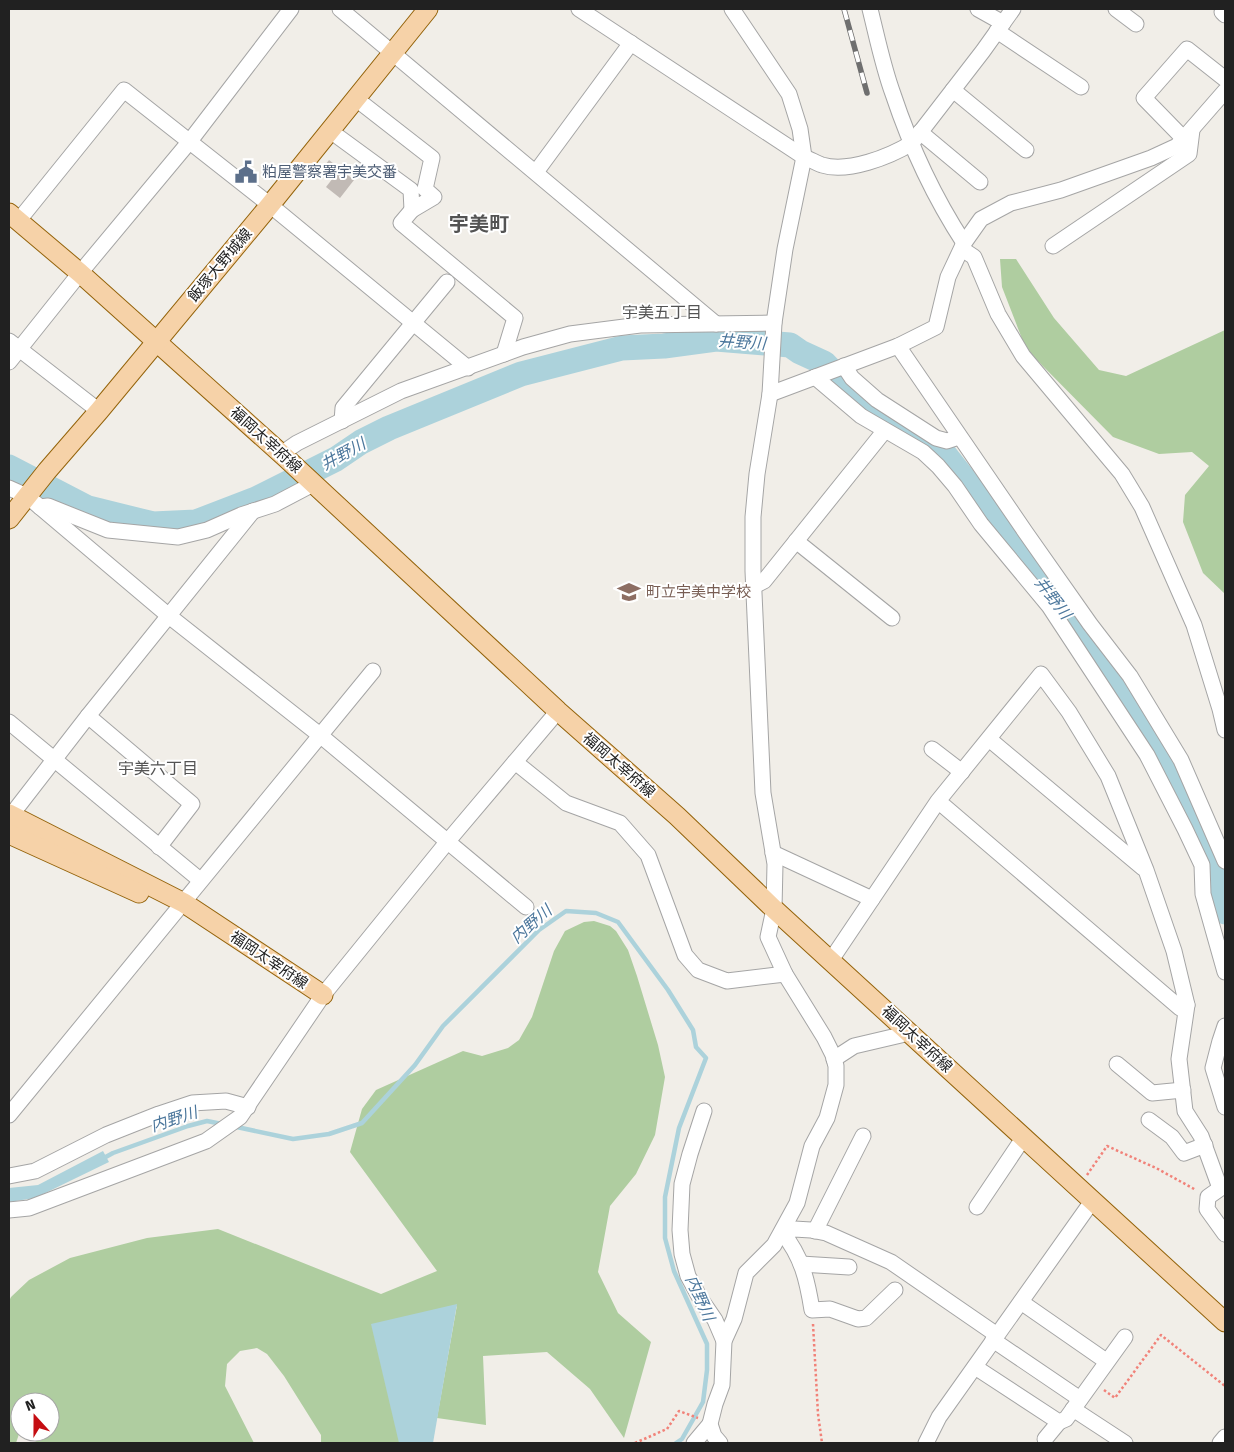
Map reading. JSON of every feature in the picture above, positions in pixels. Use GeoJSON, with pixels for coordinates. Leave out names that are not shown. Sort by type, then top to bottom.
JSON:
{"type":"FeatureCollection","features":[{"type":"Feature","properties":{"kind":"main road","name":"飯塚大野城線"},"geometry":{"type":"LineString","coordinates":[[9,519],[32,498],[47,470],[99,411],[270,205],[428,9]]}},
{"type":"Feature","properties":{"kind":"main road","name":"福岡太宰府線"},"geometry":{"type":"LineString","coordinates":[[14,216],[283,456],[558,711],[677,816],[774,909],[1225,1322]]}},
{"type":"Feature","properties":{"kind":"main road","name":"福岡太宰府線"},"geometry":{"type":"LineString","coordinates":[[9,816],[180,907],[323,996]]}},
{"type":"Feature","properties":{"kind":"main road","name":"福岡太宰府線"},"geometry":{"type":"LineString","coordinates":[[9,834],[180,907]]}},
{"type":"Feature","properties":{"kind":"street"},"geometry":{"type":"LineString","coordinates":[[9,362],[14,345],[80,273],[190,141],[291,9]]}},
{"type":"Feature","properties":{"kind":"street"},"geometry":{"type":"LineString","coordinates":[[340,9],[716,324]]}},
{"type":"Feature","properties":{"kind":"street"},"geometry":{"type":"LineString","coordinates":[[579,9],[804,157],[823,166],[853,167],[898,152],[916,137],[1013,9]]}},
{"type":"Feature","properties":{"kind":"street"},"geometry":{"type":"LineString","coordinates":[[694,1443],[710,1424],[722,1385],[724,1340],[734,1319],[746,1273],[774,1245],[797,1203],[812,1146],[827,1118],[836,1086],[836,1066],[824,1037],[786,974],[768,937],[774,909],[775,864],[763,793],[754,586],[753,517],[758,465],[770,394],[774,323],[785,250],[804,157],[800,129],[789,94],[732,9]]}},
{"type":"Feature","properties":{"kind":"street"},"geometry":{"type":"LineString","coordinates":[[870,9],[892,93],[916,137],[951,223],[963,246],[974,257],[998,314],[1024,356],[1122,474],[1142,507],[1194,625],[1225,730]]}},
{"type":"Feature","properties":{"kind":"street"},"geometry":{"type":"LineString","coordinates":[[978,9],[1081,87]]}},
{"type":"Feature","properties":{"kind":"street"},"geometry":{"type":"LineString","coordinates":[[1116,9],[1136,24]]}},
{"type":"Feature","properties":{"kind":"street"},"geometry":{"type":"LineString","coordinates":[[536,172],[631,43]]}},
{"type":"Feature","properties":{"kind":"street"},"geometry":{"type":"LineString","coordinates":[[1053,246],[1189,154],[1188,134],[1144,98],[1187,49],[1225,80]]}},
{"type":"Feature","properties":{"kind":"street"},"geometry":{"type":"LineString","coordinates":[[14,216],[124,90],[270,205],[468,368]]}},
{"type":"Feature","properties":{"kind":"street"},"geometry":{"type":"LineString","coordinates":[[953,90],[1026,150]]}},
{"type":"Feature","properties":{"kind":"street"},"geometry":{"type":"LineString","coordinates":[[770,394],[898,346],[936,327],[948,277],[963,246],[981,219],[1011,203],[1061,190],[1150,158],[1177,146],[1225,91]]}},
{"type":"Feature","properties":{"kind":"street"},"geometry":{"type":"LineString","coordinates":[[355,98],[432,158],[425,189],[434,197],[412,210],[400,223],[516,318],[504,354]]}},
{"type":"Feature","properties":{"kind":"street"},"geometry":{"type":"LineString","coordinates":[[329,130],[411,190],[412,210]]}},
{"type":"Feature","properties":{"kind":"street"},"geometry":{"type":"LineString","coordinates":[[916,137],[980,182]]}},
{"type":"Feature","properties":{"kind":"street"},"geometry":{"type":"LineString","coordinates":[[342,420],[343,408],[447,282]]}},
{"type":"Feature","properties":{"kind":"street"},"geometry":{"type":"LineString","coordinates":[[283,456],[342,420],[401,391],[523,347],[570,334],[640,325],[774,323]]}},
{"type":"Feature","properties":{"kind":"street"},"geometry":{"type":"LineString","coordinates":[[14,345],[99,411]]}},
{"type":"Feature","properties":{"kind":"street"},"geometry":{"type":"LineString","coordinates":[[898,346],[959,437],[1090,624],[1130,676],[1181,760],[1225,861]]}},
{"type":"Feature","properties":{"kind":"street"},"geometry":{"type":"LineString","coordinates":[[844,366],[852,378],[877,400],[936,438],[947,441],[959,437]]}},
{"type":"Feature","properties":{"kind":"street"},"geometry":{"type":"LineString","coordinates":[[814,377],[861,416],[923,452],[938,466],[955,486],[981,524],[1049,606],[1147,755],[1185,828],[1202,865],[1203,894],[1225,972]]}},
{"type":"Feature","properties":{"kind":"street"},"geometry":{"type":"LineString","coordinates":[[754,586],[764,581],[882,434]]}},
{"type":"Feature","properties":{"kind":"street"},"geometry":{"type":"LineString","coordinates":[[9,488],[108,530],[178,537],[207,530],[275,504],[313,484]]}},
{"type":"Feature","properties":{"kind":"street"},"geometry":{"type":"LineString","coordinates":[[32,498],[169,616],[321,736],[526,907]]}},
{"type":"Feature","properties":{"kind":"street"},"geometry":{"type":"LineString","coordinates":[[9,816],[253,511]]}},
{"type":"Feature","properties":{"kind":"street"},"geometry":{"type":"LineString","coordinates":[[796,541],[892,618]]}},
{"type":"Feature","properties":{"kind":"street"},"geometry":{"type":"LineString","coordinates":[[9,1115],[180,907],[200,880],[373,672]]}},
{"type":"Feature","properties":{"kind":"street"},"geometry":{"type":"LineString","coordinates":[[831,960],[938,801],[1041,674],[1069,712],[1108,776],[1146,870],[1174,951],[1187,1005],[1179,1059],[1185,1111],[1202,1136],[1205,1145],[1218,1190],[1208,1208],[1225,1234]]}},
{"type":"Feature","properties":{"kind":"street"},"geometry":{"type":"LineString","coordinates":[[9,1210],[29,1208],[206,1141],[244,1112],[323,996],[448,841],[558,711]]}},
{"type":"Feature","properties":{"kind":"street"},"geometry":{"type":"LineString","coordinates":[[88,716],[192,804],[159,847]]}},
{"type":"Feature","properties":{"kind":"street"},"geometry":{"type":"LineString","coordinates":[[9,722],[200,880]]}},
{"type":"Feature","properties":{"kind":"street"},"geometry":{"type":"LineString","coordinates":[[989,739],[1146,870]]}},
{"type":"Feature","properties":{"kind":"street"},"geometry":{"type":"LineString","coordinates":[[932,749],[962,772]]}},
{"type":"Feature","properties":{"kind":"street"},"geometry":{"type":"LineString","coordinates":[[515,762],[566,803],[620,823],[648,855],[684,955],[698,970],[727,981],[786,974]]}},
{"type":"Feature","properties":{"kind":"street"},"geometry":{"type":"LineString","coordinates":[[938,801],[1180,1008],[1187,1005]]}},
{"type":"Feature","properties":{"kind":"street"},"geometry":{"type":"LineString","coordinates":[[774,853],[872,899]]}},
{"type":"Feature","properties":{"kind":"street"},"geometry":{"type":"LineString","coordinates":[[1225,1026],[1213,1068],[1225,1107]]}},
{"type":"Feature","properties":{"kind":"street"},"geometry":{"type":"LineString","coordinates":[[834,1059],[854,1046],[901,1035],[906,1030]]}},
{"type":"Feature","properties":{"kind":"street"},"geometry":{"type":"LineString","coordinates":[[1117,1064],[1152,1093],[1182,1090]]}},
{"type":"Feature","properties":{"kind":"street"},"geometry":{"type":"LineString","coordinates":[[9,1176],[35,1171],[106,1135],[192,1103],[226,1101],[244,1112]]}},
{"type":"Feature","properties":{"kind":"street"},"geometry":{"type":"LineString","coordinates":[[704,1111],[682,1184],[680,1230],[682,1254],[688,1276],[715,1320],[724,1340]]}},
{"type":"Feature","properties":{"kind":"street"},"geometry":{"type":"LineString","coordinates":[[1149,1120],[1172,1137],[1184,1153],[1205,1145]]}},
{"type":"Feature","properties":{"kind":"street"},"geometry":{"type":"LineString","coordinates":[[815,1231],[863,1136]]}},
{"type":"Feature","properties":{"kind":"street"},"geometry":{"type":"LineString","coordinates":[[977,1207],[1024,1137]]}},
{"type":"Feature","properties":{"kind":"street"},"geometry":{"type":"LineString","coordinates":[[926,1443],[939,1417],[1092,1200]]}},
{"type":"Feature","properties":{"kind":"street"},"geometry":{"type":"LineString","coordinates":[[782,1232],[794,1230],[826,1233],[891,1262],[995,1338],[1124,1443]]}},
{"type":"Feature","properties":{"kind":"street"},"geometry":{"type":"LineString","coordinates":[[782,1232],[793,1246],[807,1278],[812,1310],[830,1308],[858,1319],[866,1318],[896,1290]]}},
{"type":"Feature","properties":{"kind":"street"},"geometry":{"type":"LineString","coordinates":[[801,1264],[849,1267]]}},
{"type":"Feature","properties":{"kind":"street"},"geometry":{"type":"LineString","coordinates":[[1020,1302],[1106,1361]]}},
{"type":"Feature","properties":{"kind":"street"},"geometry":{"type":"LineString","coordinates":[[1045,1439],[1059,1422],[1066,1419],[1125,1337]]}},
{"type":"Feature","properties":{"kind":"street"},"geometry":{"type":"LineString","coordinates":[[975,1367],[1059,1422]]}},
{"type":"Feature","properties":{"kind":"street"},"geometry":{"type":"LineString","coordinates":[[710,1424],[714,1436],[720,1443]]}},
{"type":"Feature","properties":{"kind":"street"},"geometry":{"type":"LineString","coordinates":[[1220,1443],[1225,1436]]}},
{"type":"Feature","properties":{"kind":"path"},"geometry":{"type":"LineString","coordinates":[[1078,1188],[1107,1146],[1156,1168],[1218,1190]]}},
{"type":"Feature","properties":{"kind":"path"},"geometry":{"type":"LineString","coordinates":[[812,1310],[818,1414],[822,1443]]}},
{"type":"Feature","properties":{"kind":"path"},"geometry":{"type":"LineString","coordinates":[[1092,1382],[1115,1398],[1161,1336],[1225,1386]]}},
{"type":"Feature","properties":{"kind":"path"},"geometry":{"type":"LineString","coordinates":[[635,1443],[667,1429],[679,1411],[710,1424]]}},
{"type":"Feature","properties":{"kind":"green space"},"geometry":{"type":"Polygon","coordinates":[[[1000,259],[1016,259],[1054,318],[1099,370],[1126,376],[1225,330],[1225,594],[1203,573],[1183,522],[1185,495],[1209,466],[1192,452],[1159,454],[1113,437],[1026,349],[1002,287],[1000,259]]]}},
{"type":"Feature","properties":{"kind":"green space"},"geometry":{"type":"Polygon","coordinates":[[[594,921],[610,926],[616,931],[628,950],[637,976],[658,1045],[665,1077],[655,1135],[636,1174],[610,1206],[598,1272],[618,1313],[651,1342],[624,1438],[590,1389],[547,1352],[483,1356],[486,1425],[437,1418],[457,1305],[399,1443],[321,1443],[321,1435],[284,1376],[267,1354],[257,1348],[240,1351],[227,1364],[225,1386],[254,1443],[39,1443],[37,1442],[60,1442],[60,1392],[10,1392],[10,1442],[16,1442],[9,1443],[9,1301],[29,1280],[70,1258],[147,1238],[218,1229],[381,1294],[437,1271],[350,1152],[362,1109],[376,1090],[463,1051],[482,1056],[508,1048],[519,1040],[532,1017],[554,951],[565,931],[584,922],[594,921]]]}},
{"type":"Feature","properties":{"kind":"water"},"geometry":{"type":"Polygon","coordinates":[[[103,1151],[109,1162],[35,1198],[9,1202],[9,1188],[38,1185],[103,1151]]]}},
{"type":"Feature","properties":{"kind":"water"},"geometry":{"type":"Polygon","coordinates":[[[457,1304],[433,1443],[399,1443],[371,1324],[457,1304]]]}},
{"type":"Feature","properties":{"kind":"building"},"geometry":{"type":"Polygon","coordinates":[[[329,160],[354,180],[340,198],[326,187],[333,178],[322,169],[329,160]]]}},
{"type":"Feature","properties":{"kind":"waterway","name":"井野川"},"geometry":{"type":"LineString","coordinates":[[9,467],[88,508],[153,524],[196,522],[256,499],[336,459],[361,442],[389,428],[521,374],[622,348],[664,346],[716,339],[790,345],[800,352],[824,363],[847,387],[889,420],[942,451],[983,503],[1039,581],[1060,604],[1167,759],[1211,860],[1225,912]]}},
{"type":"Feature","properties":{"kind":"waterway","name":"内野川"},"geometry":{"type":"LineString","coordinates":[[232,1126],[293,1139],[329,1134],[362,1123],[415,1065],[443,1026],[539,930],[566,911],[596,913],[618,922],[668,990],[693,1030],[696,1047],[706,1058],[679,1128],[665,1197],[665,1238],[674,1271],[707,1344],[707,1370],[703,1402],[682,1439],[676,1443]]}},
{"type":"Feature","properties":{"kind":"waterway","name":"内野川"},"geometry":{"type":"LineString","coordinates":[[102,1159],[113,1153],[188,1126],[207,1121],[222,1124]]}},
{"type":"Feature","properties":{"kind":"railway"},"geometry":{"type":"LineString","coordinates":[[844,9],[867,93]]}},
{"type":"Feature","properties":{"kind":"place","name":"粕屋警察署宇美交番"},"geometry":{"type":"Point","coordinates":[246,172]}},
{"type":"Feature","properties":{"kind":"place","name":"町立宇美中学校"},"geometry":{"type":"Point","coordinates":[629,592]}},
{"type":"Feature","properties":{"kind":"district","name":"宇美町"},"geometry":{"type":"Point","coordinates":[479,224]}},
{"type":"Feature","properties":{"kind":"district","name":"宇美五丁目"},"geometry":{"type":"Point","coordinates":[662,312]}},
{"type":"Feature","properties":{"kind":"district","name":"宇美六丁目"},"geometry":{"type":"Point","coordinates":[158,768]}}]}
